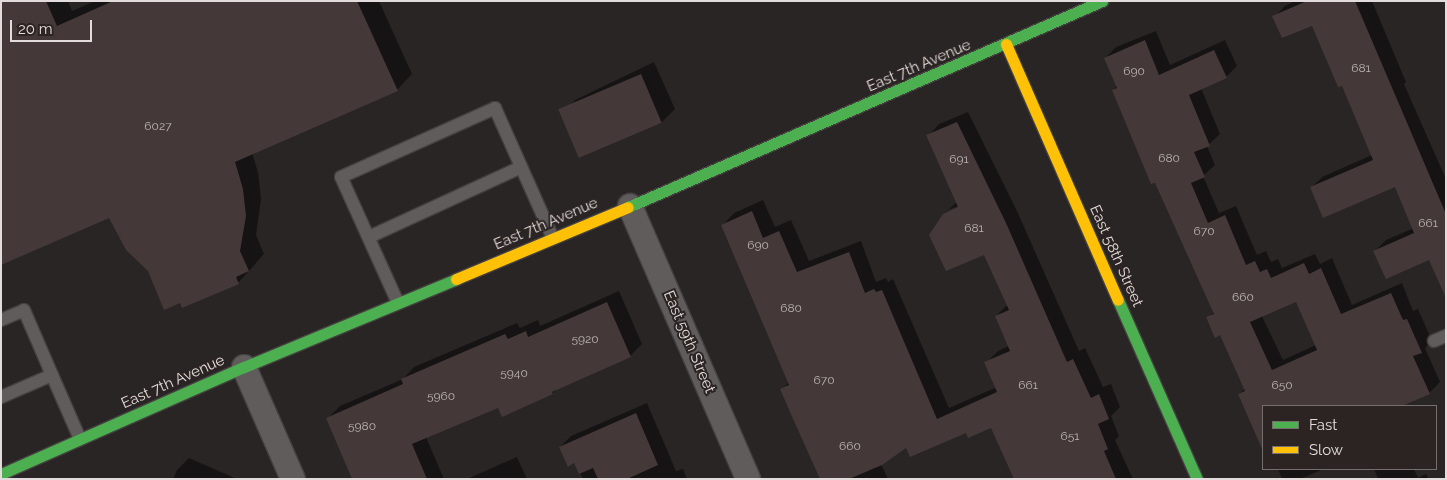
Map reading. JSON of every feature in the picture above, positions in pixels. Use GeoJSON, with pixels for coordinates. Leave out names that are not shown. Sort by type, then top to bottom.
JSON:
{"type":"FeatureCollection","features":[{"type":"Feature","properties":{"kind":"street","name":"East 7th Avenue"},"geometry":{"type":"LineString","coordinates":[[1,474],[244,367],[630,206],[1102,1]]}},
{"type":"Feature","properties":{"kind":"street","name":"East 58th Street"},"geometry":{"type":"LineString","coordinates":[[1006,44],[1198,479]]}},
{"type":"Feature","properties":{"kind":"street","name":"East 59th Street"},"geometry":{"type":"LineString","coordinates":[[630,206],[748,479]]}},
{"type":"Feature","properties":{"kind":"street"},"geometry":{"type":"LineString","coordinates":[[244,367],[293,479]]}},
{"type":"Feature","properties":{"kind":"lane"},"geometry":{"type":"LineString","coordinates":[[398,303],[341,177],[495,108],[553,238]]}},
{"type":"Feature","properties":{"kind":"lane"},"geometry":{"type":"LineString","coordinates":[[369,237],[521,167]]}},
{"type":"Feature","properties":{"kind":"lane"},"geometry":{"type":"LineString","coordinates":[[1,320],[24,310],[80,440]]}},
{"type":"Feature","properties":{"kind":"lane"},"geometry":{"type":"LineString","coordinates":[[1,397],[52,375]]}},
{"type":"Feature","properties":{"kind":"building"},"geometry":{"type":"Polygon","coordinates":[[[1,1],[46,1],[57,26],[113,1],[357,1],[398,91],[235,162],[243,189],[246,216],[240,251],[249,271],[236,277],[239,284],[182,308],[180,303],[164,310],[148,271],[126,250],[109,218],[1,265],[1,1]]]}},
{"type":"Feature","properties":{"kind":"building"},"geometry":{"type":"Polygon","coordinates":[[[1307,1],[1355,1],[1446,214],[1446,298],[1429,260],[1386,279],[1373,251],[1414,233],[1395,187],[1323,218],[1310,187],[1373,160],[1342,86],[1338,87],[1312,26],[1282,38],[1272,16],[1307,1]]]}},
{"type":"Feature","properties":{"kind":"building"},"geometry":{"type":"Polygon","coordinates":[[[1145,40],[1159,75],[1214,50],[1227,78],[1189,95],[1210,146],[1194,152],[1205,177],[1191,183],[1208,223],[1225,215],[1246,265],[1255,261],[1260,272],[1267,269],[1271,278],[1304,263],[1309,274],[1321,268],[1341,314],[1391,293],[1403,320],[1407,319],[1422,353],[1413,356],[1430,394],[1404,405],[1262,405],[1262,449],[1238,394],[1245,391],[1220,335],[1215,338],[1206,317],[1214,314],[1155,183],[1151,184],[1112,90],[1117,88],[1104,58],[1145,40]],[[1296,302],[1250,322],[1272,370],[1317,350],[1296,302]]]}},
{"type":"Feature","properties":{"kind":"building"},"geometry":{"type":"Polygon","coordinates":[[[641,74],[662,123],[579,158],[558,109],[641,74]]]}},
{"type":"Feature","properties":{"kind":"building"},"geometry":{"type":"Polygon","coordinates":[[[957,122],[1006,223],[1067,362],[1073,359],[1091,398],[1099,394],[1109,419],[1098,424],[1108,449],[1104,451],[1116,479],[1014,479],[991,428],[968,438],[966,433],[910,457],[906,448],[882,465],[849,479],[820,479],[794,421],[780,389],[789,385],[721,225],[752,211],[763,238],[779,231],[797,272],[849,252],[865,293],[874,289],[876,292],[882,290],[937,419],[997,392],[984,362],[1010,351],[995,316],[1009,310],[984,255],[946,271],[929,235],[943,214],[958,207],[926,135],[957,122]]]}},
{"type":"Feature","properties":{"kind":"building"},"geometry":{"type":"Polygon","coordinates":[[[607,302],[631,357],[552,392],[553,394],[502,417],[498,408],[412,444],[427,479],[352,479],[326,418],[403,384],[401,379],[505,334],[508,339],[526,331],[528,337],[607,302]]]}},
{"type":"Feature","properties":{"kind":"building"},"geometry":{"type":"Polygon","coordinates":[[[636,413],[658,465],[627,479],[598,479],[593,468],[579,474],[574,463],[568,467],[559,447],[636,413]]]}},
{"type":"Feature","properties":{"kind":"traffic: fast"},"geometry":{"type":"LineString","coordinates":[[628,207],[1102,1]]}},
{"type":"Feature","properties":{"kind":"traffic: fast"},"geometry":{"type":"LineString","coordinates":[[1,474],[244,367],[456,279]]}},
{"type":"Feature","properties":{"kind":"traffic: fast"},"geometry":{"type":"LineString","coordinates":[[1118,300],[1197,479]]}},
{"type":"Feature","properties":{"kind":"traffic: slow"},"geometry":{"type":"LineString","coordinates":[[1006,44],[1118,300]]}},
{"type":"Feature","properties":{"kind":"traffic: slow"},"geometry":{"type":"LineString","coordinates":[[456,279],[628,207]]}}]}
